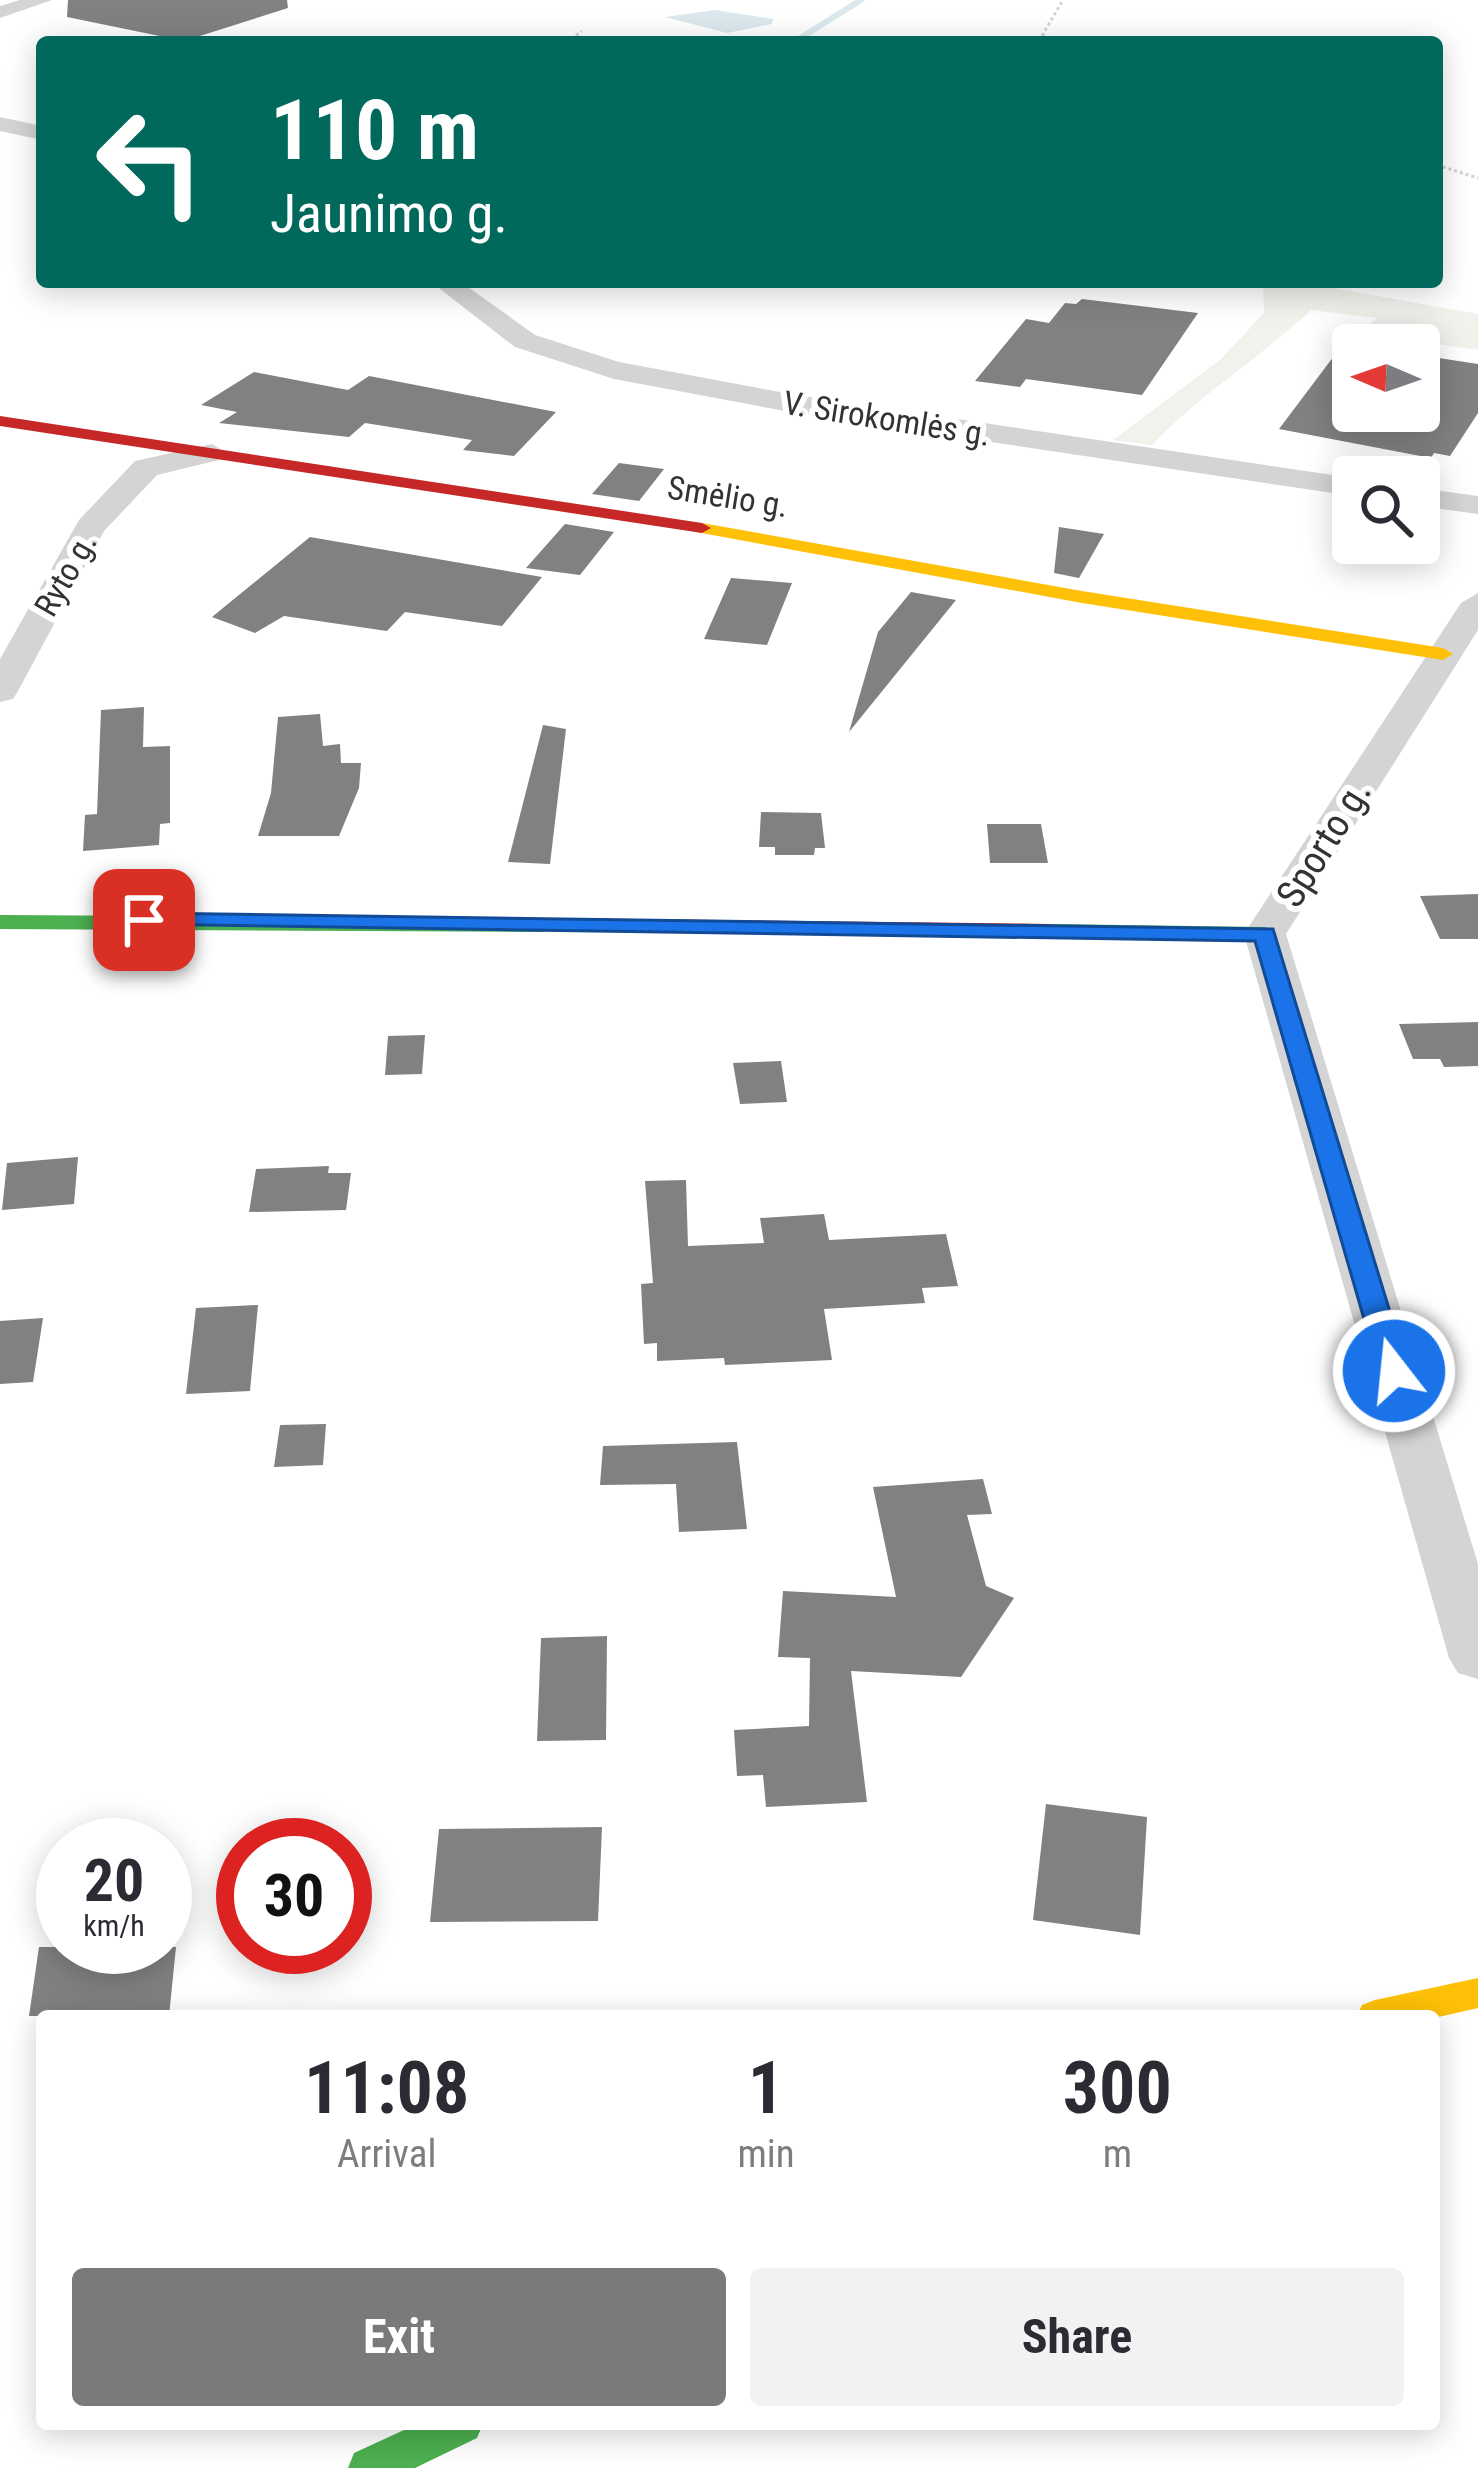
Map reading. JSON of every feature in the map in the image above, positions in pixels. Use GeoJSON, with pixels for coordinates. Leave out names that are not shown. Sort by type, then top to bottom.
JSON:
{"type":"FeatureCollection","features":[{"type":"Feature","properties":{"kind":"street"},"geometry":{"type":"LineString","coordinates":[[0,12],[42,0]]}},
{"type":"Feature","properties":{"kind":"street"},"geometry":{"type":"LineString","coordinates":[[0,124],[36,132]]}},
{"type":"Feature","properties":{"kind":"street","name":"V. Sirokomlės g."},"geometry":{"type":"LineString","coordinates":[[452,288],[525,341],[614,370],[887,419],[1332,484]]}},
{"type":"Feature","properties":{"kind":"street"},"geometry":{"type":"LineString","coordinates":[[0,421],[146,456],[212,453]]}},
{"type":"Feature","properties":{"kind":"street","name":"Smėlio g."},"geometry":{"type":"LineString","coordinates":[[212,453],[750,535],[1082,597],[1443,654]]}},
{"type":"Feature","properties":{"kind":"street","name":"Ryto g."},"geometry":{"type":"LineString","coordinates":[[0,691],[90,527],[146,456]]}},
{"type":"Feature","properties":{"kind":"street"},"geometry":{"type":"LineString","coordinates":[[1440,499],[1478,505]]}},
{"type":"Feature","properties":{"kind":"street","name":"Sporto g."},"geometry":{"type":"LineString","coordinates":[[1478,603],[1265,934],[1478,1658]]}},
{"type":"Feature","properties":{"kind":"street"},"geometry":{"type":"LineString","coordinates":[[0,922],[98,919],[1265,934]]}},
{"type":"Feature","properties":{"kind":"street"},"geometry":{"type":"LineString","coordinates":[[1402,2010],[1478,1993]]}},
{"type":"Feature","properties":{"kind":"street"},"geometry":{"type":"LineString","coordinates":[[369,2468],[449,2430]]}},
{"type":"Feature","properties":{"kind":"path"},"geometry":{"type":"LineString","coordinates":[[1043,36],[1063,2]]}},
{"type":"Feature","properties":{"kind":"path"},"geometry":{"type":"LineString","coordinates":[[575,36],[582,31]]}},
{"type":"Feature","properties":{"kind":"path"},"geometry":{"type":"LineString","coordinates":[[1443,167],[1478,178]]}},
{"type":"Feature","properties":{"kind":"shaded area"},"geometry":{"type":"Polygon","coordinates":[[[715,10],[773,19],[772,24],[727,33],[665,17],[715,10]]]}},
{"type":"Feature","properties":{"kind":"shaded area"},"geometry":{"type":"Polygon","coordinates":[[[1263,288],[1333,288],[1478,314],[1478,350],[1440,344],[1440,324],[1371,324],[1377,318],[1311,310],[1152,445],[1113,440],[1221,359],[1264,313],[1263,288]]]}},
{"type":"Feature","properties":{"kind":"building"},"geometry":{"type":"Polygon","coordinates":[[[68,0],[287,0],[288,8],[200,36],[160,36],[67,17],[68,0]]]}},
{"type":"Feature","properties":{"kind":"building"},"geometry":{"type":"Polygon","coordinates":[[[1082,299],[1198,313],[1142,395],[1026,379],[1020,387],[975,381],[1026,319],[1049,323],[1065,303],[1082,299]]]}},
{"type":"Feature","properties":{"kind":"building"},"geometry":{"type":"Polygon","coordinates":[[[1440,358],[1478,364],[1478,413],[1450,456],[1421,456],[1279,429],[1332,359],[1332,432],[1440,432],[1440,358]]]}},
{"type":"Feature","properties":{"kind":"building"},"geometry":{"type":"Polygon","coordinates":[[[254,372],[348,390],[369,376],[556,412],[514,456],[463,450],[472,440],[365,423],[349,437],[219,423],[237,412],[201,405],[254,372]]]}},
{"type":"Feature","properties":{"kind":"building"},"geometry":{"type":"Polygon","coordinates":[[[619,463],[664,469],[639,501],[592,494],[619,463]]]}},
{"type":"Feature","properties":{"kind":"building"},"geometry":{"type":"Polygon","coordinates":[[[565,524],[614,532],[580,575],[526,568],[565,524]]]}},
{"type":"Feature","properties":{"kind":"building"},"geometry":{"type":"Polygon","coordinates":[[[1059,527],[1104,534],[1079,578],[1054,573],[1059,527]]]}},
{"type":"Feature","properties":{"kind":"building"},"geometry":{"type":"Polygon","coordinates":[[[310,537],[542,577],[502,626],[405,612],[387,631],[284,616],[255,633],[212,617],[310,537]]]}},
{"type":"Feature","properties":{"kind":"building"},"geometry":{"type":"Polygon","coordinates":[[[731,578],[792,583],[767,645],[704,639],[731,578]]]}},
{"type":"Feature","properties":{"kind":"building"},"geometry":{"type":"Polygon","coordinates":[[[911,592],[956,600],[849,732],[878,632],[911,592]]]}},
{"type":"Feature","properties":{"kind":"building"},"geometry":{"type":"Polygon","coordinates":[[[144,707],[143,747],[170,746],[170,823],[160,824],[159,845],[83,851],[85,815],[97,814],[101,710],[144,707]]]}},
{"type":"Feature","properties":{"kind":"building"},"geometry":{"type":"Polygon","coordinates":[[[320,714],[323,746],[340,744],[341,763],[361,763],[359,788],[339,836],[258,836],[271,793],[278,717],[320,714]]]}},
{"type":"Feature","properties":{"kind":"building"},"geometry":{"type":"Polygon","coordinates":[[[543,725],[566,729],[550,864],[508,862],[543,725]]]}},
{"type":"Feature","properties":{"kind":"building"},"geometry":{"type":"Polygon","coordinates":[[[761,812],[821,813],[825,848],[815,848],[814,855],[775,855],[775,847],[759,847],[761,812]]]}},
{"type":"Feature","properties":{"kind":"building"},"geometry":{"type":"Polygon","coordinates":[[[987,824],[1041,824],[1048,863],[990,863],[987,824]]]}},
{"type":"Feature","properties":{"kind":"building"},"geometry":{"type":"Polygon","coordinates":[[[1478,894],[1478,939],[1440,939],[1420,896],[1478,894]]]}},
{"type":"Feature","properties":{"kind":"building"},"geometry":{"type":"Polygon","coordinates":[[[1478,1022],[1478,1066],[1444,1067],[1440,1059],[1413,1059],[1399,1024],[1478,1022]]]}},
{"type":"Feature","properties":{"kind":"building"},"geometry":{"type":"Polygon","coordinates":[[[425,1035],[422,1074],[385,1075],[388,1036],[425,1035]]]}},
{"type":"Feature","properties":{"kind":"building"},"geometry":{"type":"Polygon","coordinates":[[[781,1061],[787,1102],[740,1104],[733,1063],[781,1061]]]}},
{"type":"Feature","properties":{"kind":"building"},"geometry":{"type":"Polygon","coordinates":[[[78,1157],[74,1204],[2,1210],[7,1163],[78,1157]]]}},
{"type":"Feature","properties":{"kind":"building"},"geometry":{"type":"Polygon","coordinates":[[[329,1166],[328,1173],[351,1173],[346,1210],[249,1212],[256,1169],[329,1166]]]}},
{"type":"Feature","properties":{"kind":"building"},"geometry":{"type":"Polygon","coordinates":[[[686,1180],[688,1246],[764,1243],[760,1218],[824,1214],[829,1240],[946,1234],[958,1286],[922,1288],[925,1303],[824,1309],[832,1360],[725,1365],[724,1358],[657,1361],[657,1343],[644,1344],[641,1284],[653,1283],[645,1181],[686,1180]]]}},
{"type":"Feature","properties":{"kind":"building"},"geometry":{"type":"Polygon","coordinates":[[[258,1305],[250,1391],[186,1394],[196,1308],[258,1305]]]}},
{"type":"Feature","properties":{"kind":"building"},"geometry":{"type":"Polygon","coordinates":[[[43,1318],[33,1382],[0,1384],[0,1321],[43,1318]]]}},
{"type":"Feature","properties":{"kind":"building"},"geometry":{"type":"Polygon","coordinates":[[[326,1424],[323,1465],[274,1467],[280,1425],[326,1424]]]}},
{"type":"Feature","properties":{"kind":"building"},"geometry":{"type":"Polygon","coordinates":[[[737,1442],[747,1529],[679,1532],[676,1484],[600,1485],[603,1446],[737,1442]]]}},
{"type":"Feature","properties":{"kind":"building"},"geometry":{"type":"Polygon","coordinates":[[[983,1479],[992,1514],[967,1515],[986,1586],[1014,1598],[961,1677],[851,1671],[867,1802],[766,1807],[763,1775],[737,1776],[734,1730],[809,1726],[810,1658],[778,1657],[783,1591],[896,1597],[873,1487],[983,1479]]]}},
{"type":"Feature","properties":{"kind":"building"},"geometry":{"type":"Polygon","coordinates":[[[607,1636],[606,1740],[537,1741],[541,1638],[607,1636]]]}},
{"type":"Feature","properties":{"kind":"building"},"geometry":{"type":"Polygon","coordinates":[[[1046,1804],[1147,1817],[1140,1935],[1033,1920],[1046,1804]]]}},
{"type":"Feature","properties":{"kind":"building"},"geometry":{"type":"Polygon","coordinates":[[[602,1827],[598,1921],[430,1922],[439,1829],[602,1827]]]}},
{"type":"Feature","properties":{"kind":"building"},"geometry":{"type":"Polygon","coordinates":[[[36,1968],[36,1974],[173,1974],[170,2010],[36,2010],[36,2016],[29,2016],[36,1968]]]}},
{"type":"Feature","properties":{"kind":"waterway"},"geometry":{"type":"LineString","coordinates":[[804,36],[861,0]]}},
{"type":"Feature","properties":{"kind":"traffic: fast"},"geometry":{"type":"LineString","coordinates":[[0,922],[543,925]]}},
{"type":"Feature","properties":{"kind":"traffic: fast"},"geometry":{"type":"LineString","coordinates":[[1051,931],[1265,934]]}},
{"type":"Feature","properties":{"kind":"traffic: fast"},"geometry":{"type":"LineString","coordinates":[[369,2468],[449,2430]]}},
{"type":"Feature","properties":{"kind":"traffic: slow"},"geometry":{"type":"LineString","coordinates":[[702,528],[1082,597],[1443,654]]}},
{"type":"Feature","properties":{"kind":"traffic: slow"},"geometry":{"type":"LineString","coordinates":[[1402,2010],[1478,1993]]}},
{"type":"Feature","properties":{"kind":"traffic: jam"},"geometry":{"type":"LineString","coordinates":[[0,421],[702,528]]}},
{"type":"Feature","properties":{"kind":"traffic: jam"},"geometry":{"type":"LineString","coordinates":[[543,925],[1051,931]]}},
{"type":"Feature","properties":{"kind":"route"},"geometry":{"type":"LineString","coordinates":[[144,920],[1265,934],[1394,1371]]}}]}
